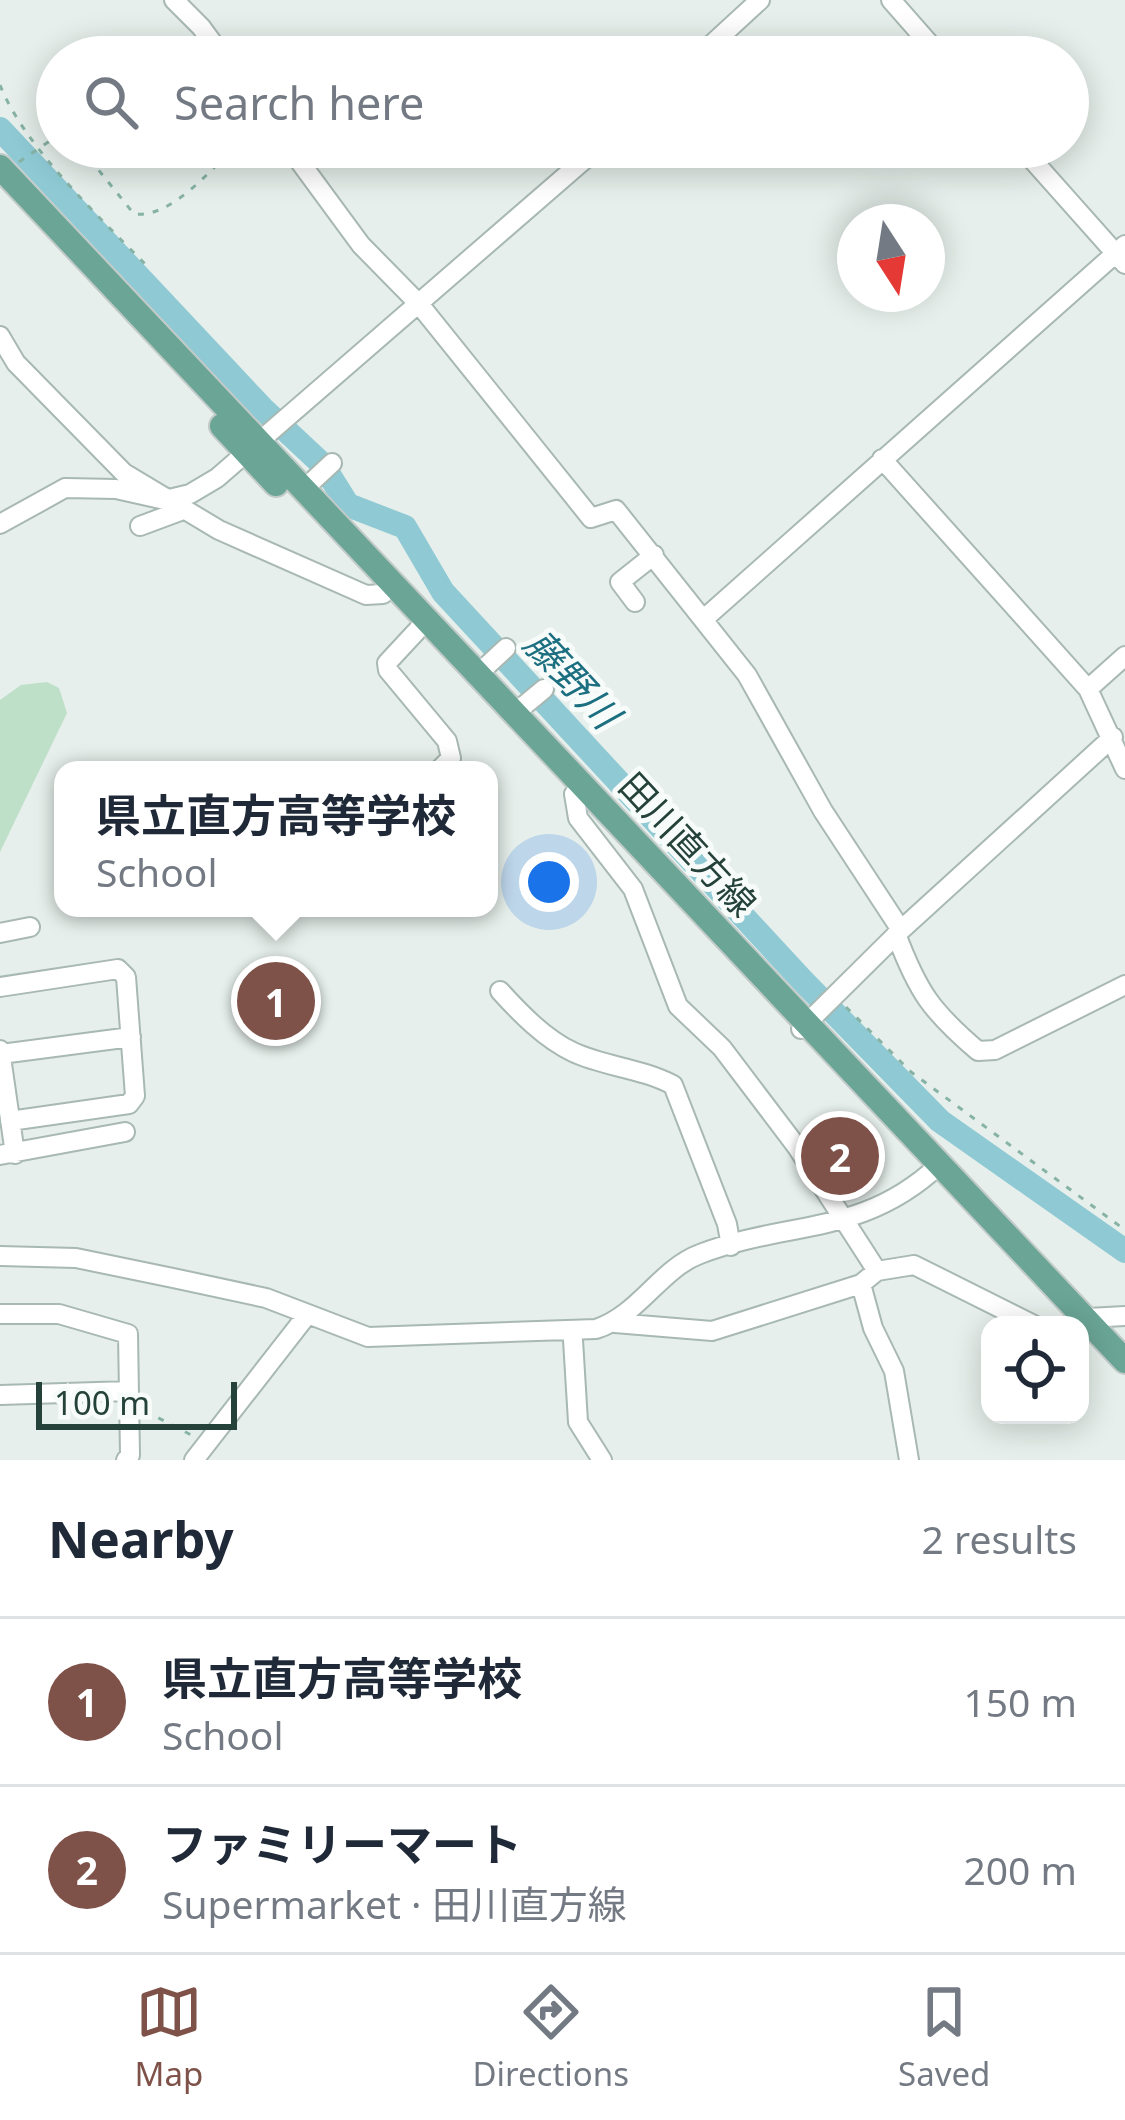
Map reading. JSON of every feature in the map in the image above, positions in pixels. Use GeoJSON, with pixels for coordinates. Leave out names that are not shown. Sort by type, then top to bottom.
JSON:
{"type":"FeatureCollection","features":[{"type":"Feature","properties":{"kind":"main road","name":"田川直方線"},"geometry":{"type":"LineString","coordinates":[[4,175],[257,445],[383,594],[478,673],[578,789]]}},
{"type":"Feature","properties":{"kind":"main road","name":"田川直方線"},"geometry":{"type":"LineString","coordinates":[[257,445],[304,488],[422,626],[1076,1316]]}},
{"type":"Feature","properties":{"kind":"main road","name":"田川直方線"},"geometry":{"type":"LineString","coordinates":[[1089,1328],[1125,1361]]}},
{"type":"Feature","properties":{"kind":"main road","name":"田川直方線"},"geometry":{"type":"LineString","coordinates":[[1089,1331],[1125,1378]]}},
{"type":"Feature","properties":{"kind":"street"},"geometry":{"type":"LineString","coordinates":[[174,0],[208,36]]}},
{"type":"Feature","properties":{"kind":"street"},"geometry":{"type":"LineString","coordinates":[[721,36],[760,0]]}},
{"type":"Feature","properties":{"kind":"street"},"geometry":{"type":"LineString","coordinates":[[891,0],[923,36]]}},
{"type":"Feature","properties":{"kind":"street"},"geometry":{"type":"LineString","coordinates":[[304,168],[361,245],[418,304],[591,518],[616,510],[705,618],[747,675],[899,932],[927,1004],[978,1051],[995,1050],[1125,985]]}},
{"type":"Feature","properties":{"kind":"street"},"geometry":{"type":"LineString","coordinates":[[0,524],[64,488],[116,489],[165,500],[190,494],[257,445],[575,168]]}},
{"type":"Feature","properties":{"kind":"street"},"geometry":{"type":"LineString","coordinates":[[705,618],[1122,254],[1041,168]]}},
{"type":"Feature","properties":{"kind":"street"},"geometry":{"type":"LineString","coordinates":[[0,336],[8,364],[124,473],[183,510],[366,595],[383,594]]}},
{"type":"Feature","properties":{"kind":"street"},"geometry":{"type":"LineString","coordinates":[[882,459],[1088,689],[1125,769]]}},
{"type":"Feature","properties":{"kind":"street"},"geometry":{"type":"LineString","coordinates":[[304,488],[332,463]]}},
{"type":"Feature","properties":{"kind":"street"},"geometry":{"type":"LineString","coordinates":[[140,526],[183,510]]}},
{"type":"Feature","properties":{"kind":"street"},"geometry":{"type":"LineString","coordinates":[[635,602],[620,582],[654,555]]}},
{"type":"Feature","properties":{"kind":"street"},"geometry":{"type":"LineString","coordinates":[[422,626],[387,663],[388,670],[447,741],[448,761]]}},
{"type":"Feature","properties":{"kind":"street"},"geometry":{"type":"LineString","coordinates":[[478,673],[506,648]]}},
{"type":"Feature","properties":{"kind":"street"},"geometry":{"type":"LineString","coordinates":[[1088,689],[1125,656]]}},
{"type":"Feature","properties":{"kind":"street"},"geometry":{"type":"LineString","coordinates":[[516,713],[544,689]]}},
{"type":"Feature","properties":{"kind":"street"},"geometry":{"type":"LineString","coordinates":[[804,1026],[899,932],[1113,737]]}},
{"type":"Feature","properties":{"kind":"street"},"geometry":{"type":"LineString","coordinates":[[578,789],[578,818],[633,889],[678,1006],[722,1048],[845,1219],[869,1278],[873,1328],[894,1371],[909,1460]]}},
{"type":"Feature","properties":{"kind":"street"},"geometry":{"type":"LineString","coordinates":[[0,932],[30,927]]}},
{"type":"Feature","properties":{"kind":"street"},"geometry":{"type":"LineString","coordinates":[[0,987],[118,970],[126,977],[135,1096],[129,1104],[10,1121]]}},
{"type":"Feature","properties":{"kind":"street"},"geometry":{"type":"LineString","coordinates":[[500,991],[523,1016],[574,1052],[652,1073],[673,1084],[727,1224],[731,1246]]}},
{"type":"Feature","properties":{"kind":"street"},"geometry":{"type":"LineString","coordinates":[[125,1132],[8,1155],[10,1121],[0,1052],[130,1036]]}},
{"type":"Feature","properties":{"kind":"street"},"geometry":{"type":"LineString","coordinates":[[615,1323],[697,1255],[845,1219],[899,1197],[935,1168]]}},
{"type":"Feature","properties":{"kind":"street"},"geometry":{"type":"LineString","coordinates":[[0,1256],[76,1258],[266,1298],[368,1336],[570,1331],[615,1323],[712,1331],[914,1265],[1017,1316]]}},
{"type":"Feature","properties":{"kind":"street"},"geometry":{"type":"LineString","coordinates":[[0,1314],[59,1314],[128,1334],[130,1455],[126,1460]]}},
{"type":"Feature","properties":{"kind":"street"},"geometry":{"type":"LineString","coordinates":[[194,1460],[307,1316]]}},
{"type":"Feature","properties":{"kind":"street"},"geometry":{"type":"LineString","coordinates":[[1089,1321],[1125,1316]]}},
{"type":"Feature","properties":{"kind":"street"},"geometry":{"type":"LineString","coordinates":[[573,1340],[578,1422],[602,1460]]}},
{"type":"Feature","properties":{"kind":"street"},"geometry":{"type":"LineString","coordinates":[[0,1395],[129,1398]]}},
{"type":"Feature","properties":{"kind":"path"},"geometry":{"type":"LineString","coordinates":[[0,85],[36,142]]}},
{"type":"Feature","properties":{"kind":"path"},"geometry":{"type":"LineString","coordinates":[[4,175],[36,148]]}},
{"type":"Feature","properties":{"kind":"path"},"geometry":{"type":"LineString","coordinates":[[54,168],[145,264]]}},
{"type":"Feature","properties":{"kind":"path"},"geometry":{"type":"LineString","coordinates":[[97,168],[134,214],[144,216],[190,191],[213,168]]}},
{"type":"Feature","properties":{"kind":"path"},"geometry":{"type":"LineString","coordinates":[[836,995],[911,1072],[1125,1230]]}},
{"type":"Feature","properties":{"kind":"path"},"geometry":{"type":"LineString","coordinates":[[129,1398],[207,1443]]}},
{"type":"Feature","properties":{"kind":"green space"},"geometry":{"type":"Polygon","coordinates":[[[47,682],[59,688],[67,713],[0,852],[0,700],[21,685],[47,682]]]}},
{"type":"Feature","properties":{"kind":"waterway","name":"藤野川"},"geometry":{"type":"LineString","coordinates":[[0,129],[36,167]]}},
{"type":"Feature","properties":{"kind":"waterway","name":"藤野川"},"geometry":{"type":"LineString","coordinates":[[37,168],[263,409],[323,465],[348,505],[405,527],[443,592],[802,980],[940,1121],[1125,1251]]}},
{"type":"Feature","properties":{"kind":"place","name":"県立直方高等学校"},"geometry":{"type":"Point","coordinates":[276,1001]}},
{"type":"Feature","properties":{"kind":"place","name":"ファミリーマート"},"geometry":{"type":"Point","coordinates":[840,1156]}}]}
